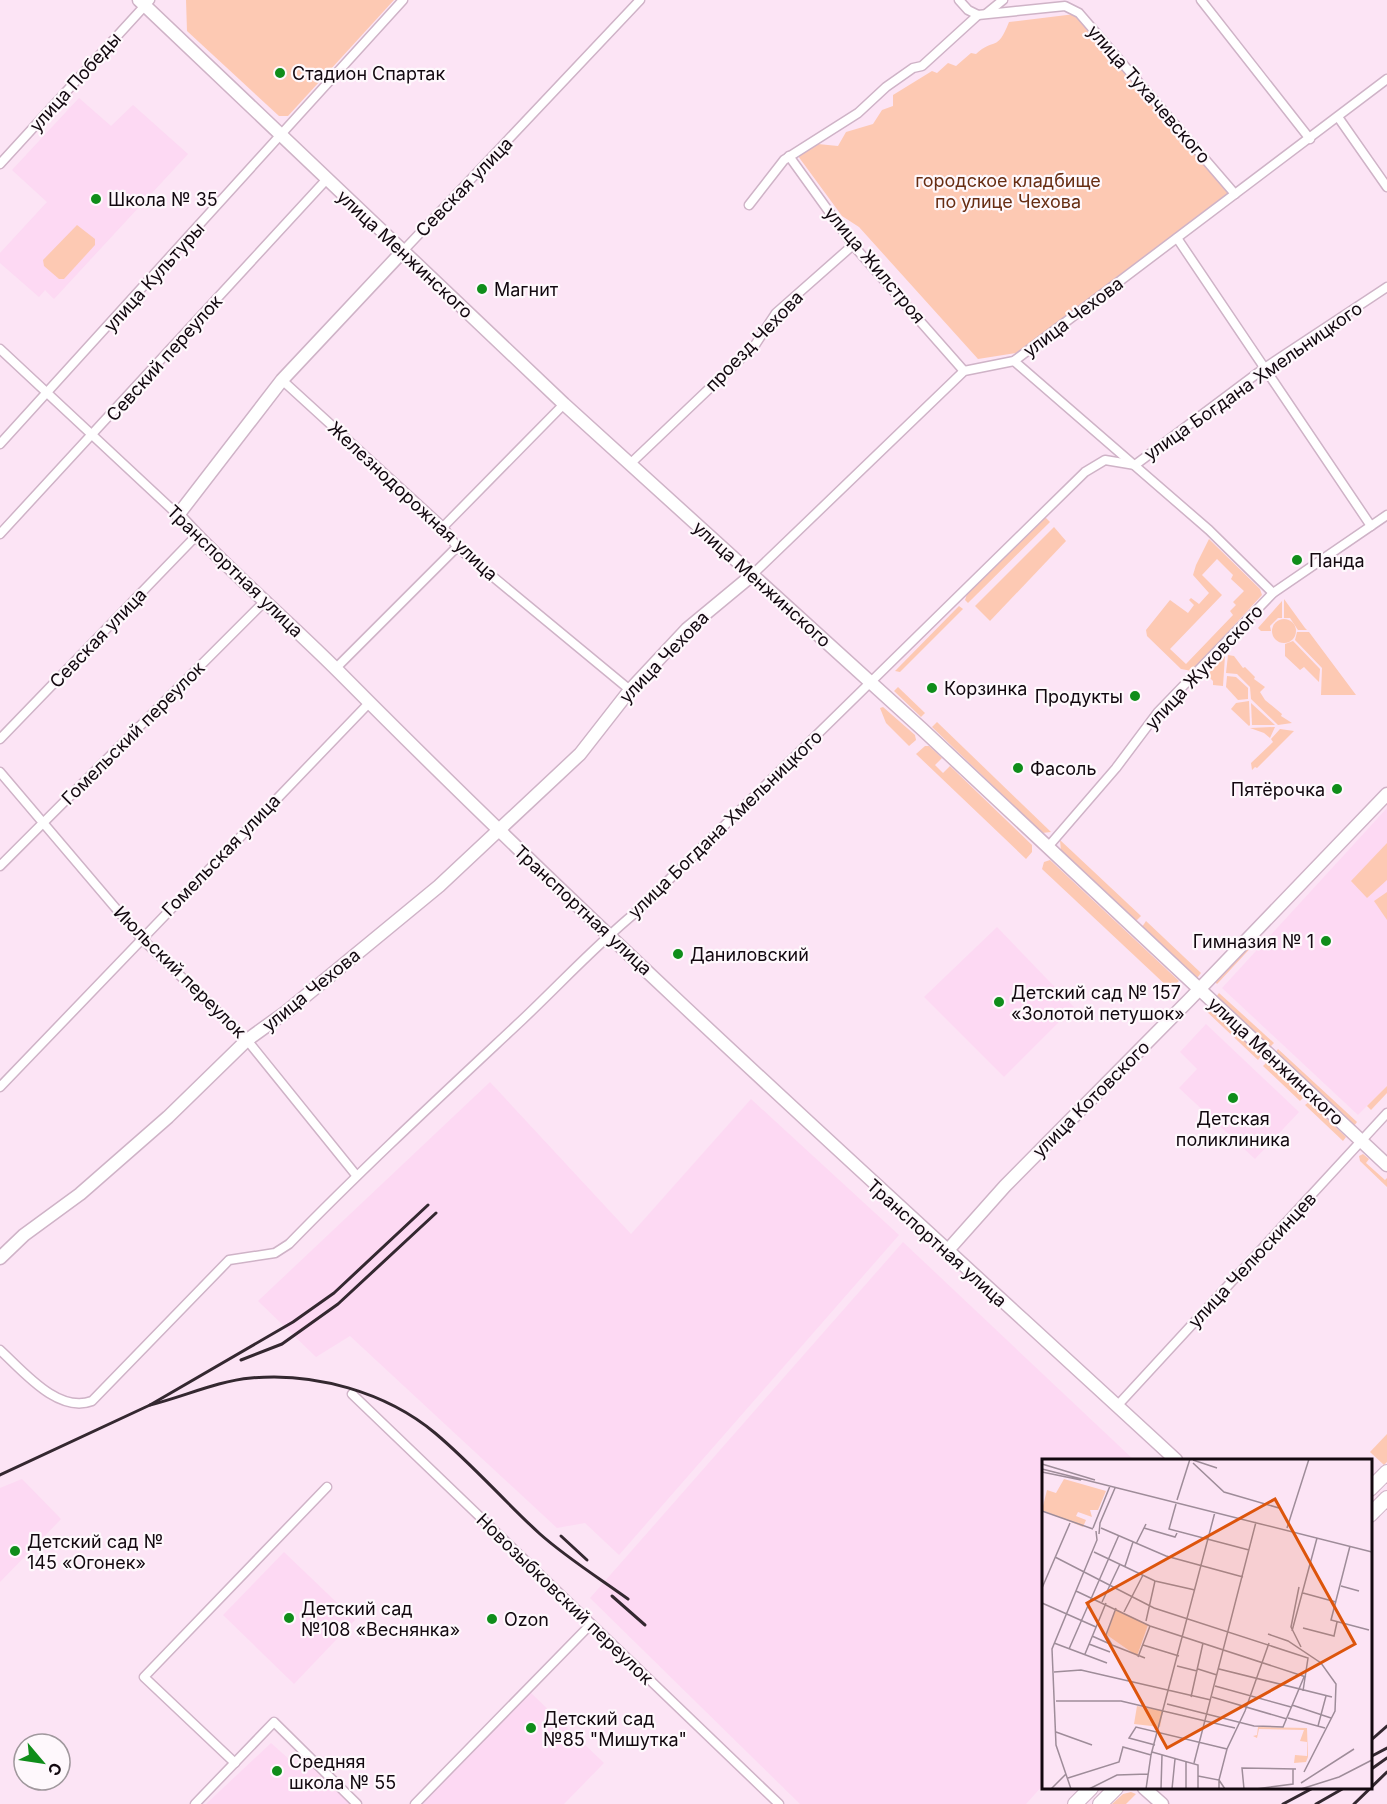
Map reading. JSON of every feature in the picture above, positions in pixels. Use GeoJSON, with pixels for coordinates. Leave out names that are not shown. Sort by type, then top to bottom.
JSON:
{"type":"FeatureCollection","features":[{"type":"Feature","properties":{"kind":"main road"},"geometry":{"type":"LineString","coordinates":[[1372,1488],[1387,1472]]}},
{"type":"Feature","properties":{"kind":"main road"},"geometry":{"type":"LineString","coordinates":[[1372,1514],[1387,1498]]}},
{"type":"Feature","properties":{"kind":"main road"},"geometry":{"type":"LineString","coordinates":[[1076,1804],[1090,1789]]}},
{"type":"Feature","properties":{"kind":"main road"},"geometry":{"type":"LineString","coordinates":[[1100,1804],[1115,1789]]}},
{"type":"Feature","properties":{"kind":"street","name":"улица Культуры"},"geometry":{"type":"LineString","coordinates":[[0,444],[48,394],[403,0]]}},
{"type":"Feature","properties":{"kind":"street","name":"Севская улица"},"geometry":{"type":"LineString","coordinates":[[178,515],[282,380],[640,0]]}},
{"type":"Feature","properties":{"kind":"street"},"geometry":{"type":"LineString","coordinates":[[959,0],[968,10],[982,15]]}},
{"type":"Feature","properties":{"kind":"street"},"geometry":{"type":"LineString","coordinates":[[749,205],[789,156],[858,112],[886,87],[913,68],[922,66],[1003,0]]}},
{"type":"Feature","properties":{"kind":"street"},"geometry":{"type":"LineString","coordinates":[[1201,0],[1310,139]]}},
{"type":"Feature","properties":{"kind":"street","name":"улица Менжинского"},"geometry":{"type":"LineString","coordinates":[[145,2],[280,136],[564,404],[871,683],[1387,1165]]}},
{"type":"Feature","properties":{"kind":"street","name":"улица Победы"},"geometry":{"type":"LineString","coordinates":[[0,164],[145,2]]}},
{"type":"Feature","properties":{"kind":"street","name":"улица Тухачевского"},"geometry":{"type":"LineString","coordinates":[[982,15],[1065,6],[1079,12],[1235,194]]}},
{"type":"Feature","properties":{"kind":"street","name":"улица Чехова"},"geometry":{"type":"LineString","coordinates":[[0,1258],[24,1234],[80,1194],[168,1117],[248,1040],[286,1012],[439,886],[580,754],[630,690],[687,629],[751,576],[964,371],[1014,361],[1387,79]]}},
{"type":"Feature","properties":{"kind":"street"},"geometry":{"type":"LineString","coordinates":[[1338,117],[1387,187]]}},
{"type":"Feature","properties":{"kind":"street","name":"улица Жилстроя"},"geometry":{"type":"LineString","coordinates":[[789,156],[853,245],[964,371]]}},
{"type":"Feature","properties":{"kind":"street","name":"Севский переулок"},"geometry":{"type":"LineString","coordinates":[[0,534],[92,437],[326,180]]}},
{"type":"Feature","properties":{"kind":"street"},"geometry":{"type":"LineString","coordinates":[[1177,238],[1263,369],[1371,526]]}},
{"type":"Feature","properties":{"kind":"street","name":"проезд Чехова"},"geometry":{"type":"LineString","coordinates":[[630,464],[755,345],[776,313],[853,245]]}},
{"type":"Feature","properties":{"kind":"street","name":"улица Богдана Хмельницкого"},"geometry":{"type":"LineString","coordinates":[[0,1350],[52,1395],[78,1405],[92,1401],[229,1260],[275,1253],[289,1244],[356,1175],[537,1006],[609,934],[635,913],[1085,472],[1106,460],[1135,465],[1263,369],[1387,287]]}},
{"type":"Feature","properties":{"kind":"street","name":"Транспортная улица"},"geometry":{"type":"LineString","coordinates":[[0,349],[266,600],[497,830],[876,1187],[948,1250],[1174,1459]]}},
{"type":"Feature","properties":{"kind":"street"},"geometry":{"type":"LineString","coordinates":[[1014,361],[1209,530],[1273,593]]}},
{"type":"Feature","properties":{"kind":"street","name":"Железнодорожная улица"},"geometry":{"type":"LineString","coordinates":[[282,380],[443,527],[457,547],[630,690]]}},
{"type":"Feature","properties":{"kind":"street"},"geometry":{"type":"LineString","coordinates":[[443,527],[564,404]]}},
{"type":"Feature","properties":{"kind":"street","name":"улица Жуковского"},"geometry":{"type":"LineString","coordinates":[[1047,848],[1116,768],[1158,712],[1273,593],[1387,515]]}},
{"type":"Feature","properties":{"kind":"street","name":"Севская улица"},"geometry":{"type":"LineString","coordinates":[[0,740],[196,536]]}},
{"type":"Feature","properties":{"kind":"street"},"geometry":{"type":"LineString","coordinates":[[336,668],[457,547]]}},
{"type":"Feature","properties":{"kind":"street","name":"Гомельский переулок"},"geometry":{"type":"LineString","coordinates":[[0,866],[266,600]]}},
{"type":"Feature","properties":{"kind":"street","name":"Гомельская улица"},"geometry":{"type":"LineString","coordinates":[[0,1087],[370,702]]}},
{"type":"Feature","properties":{"kind":"street","name":"Июльский переулок"},"geometry":{"type":"LineString","coordinates":[[0,772],[141,938],[248,1040],[356,1175]]}},
{"type":"Feature","properties":{"kind":"street","name":"улица Котовского"},"geometry":{"type":"LineString","coordinates":[[948,1250],[1005,1186],[1200,989],[1387,794]]}},
{"type":"Feature","properties":{"kind":"street","name":"улица Челюскинцев"},"geometry":{"type":"LineString","coordinates":[[1117,1406],[1387,1113]]}},
{"type":"Feature","properties":{"kind":"street","name":"Новозыбковский переулок"},"geometry":{"type":"LineString","coordinates":[[352,1394],[779,1804]]}},
{"type":"Feature","properties":{"kind":"street"},"geometry":{"type":"LineString","coordinates":[[235,1763],[144,1677],[327,1487]]}},
{"type":"Feature","properties":{"kind":"street"},"geometry":{"type":"LineString","coordinates":[[415,1804],[591,1624]]}},
{"type":"Feature","properties":{"kind":"street"},"geometry":{"type":"LineString","coordinates":[[195,1804],[274,1722],[357,1804]]}},
{"type":"Feature","properties":{"kind":"street"},"geometry":{"type":"LineString","coordinates":[[1145,1789],[1162,1804]]}},
{"type":"Feature","properties":{"kind":"shaded area","name":"Школа № 35"},"geometry":{"type":"Polygon","coordinates":[[[79,98],[111,126],[133,105],[188,154],[54,299],[45,290],[39,297],[0,263],[0,253],[47,202],[12,170],[79,98]]]}},
{"type":"Feature","properties":{"kind":"shaded area","name":"Гимназия № 1"},"geometry":{"type":"Polygon","coordinates":[[[1387,808],[1387,1086],[1358,1115],[1222,988],[1387,808]]]}},
{"type":"Feature","properties":{"kind":"shaded area","name":"Детский сад № 157 «Золотой петушок»"},"geometry":{"type":"Polygon","coordinates":[[[997,927],[1074,1007],[1004,1077],[924,997],[997,927]]]}},
{"type":"Feature","properties":{"kind":"shaded area"},"geometry":{"type":"Polygon","coordinates":[[[1206,1024],[1299,1112],[1255,1159],[1179,1088],[1197,1069],[1180,1052],[1206,1024]]]}},
{"type":"Feature","properties":{"kind":"shaded area"},"geometry":{"type":"Polygon","coordinates":[[[490,1082],[631,1234],[751,1099],[899,1235],[619,1555],[585,1523],[557,1528],[350,1336],[316,1357],[258,1301],[490,1082]]]}},
{"type":"Feature","properties":{"kind":"shaded area"},"geometry":{"type":"Polygon","coordinates":[[[903,1242],[1133,1459],[1042,1459],[1042,1786],[1026,1804],[800,1804],[590,1598],[903,1242]]]}},
{"type":"Feature","properties":{"kind":"shaded area","name":"Детский сад № 145 «Огонек»"},"geometry":{"type":"Polygon","coordinates":[[[22,1479],[61,1519],[0,1582],[0,1488],[22,1479]]]}},
{"type":"Feature","properties":{"kind":"shaded area","name":"Детский сад №108 «Веснянка»"},"geometry":{"type":"Polygon","coordinates":[[[284,1552],[355,1620],[294,1684],[223,1615],[284,1552]]]}},
{"type":"Feature","properties":{"kind":"shaded area","name":"Детский сад №85 \"Мишутка\""},"geometry":{"type":"Polygon","coordinates":[[[530,1692],[604,1763],[564,1804],[420,1804],[530,1692]]]}},
{"type":"Feature","properties":{"kind":"shaded area","name":"Средняя школа № 55"},"geometry":{"type":"Polygon","coordinates":[[[271,1743],[300,1769],[307,1763],[351,1804],[206,1804],[271,1743]]]}},
{"type":"Feature","properties":{"kind":"green space","name":"Стадион Спартак"},"geometry":{"type":"Polygon","coordinates":[[[186,0],[394,0],[288,116],[279,116],[187,31],[186,0]]]}},
{"type":"Feature","properties":{"kind":"green space","name":"городское кладбище по улице Чехова"},"geometry":{"type":"Polygon","coordinates":[[[1075,14],[1231,194],[1016,353],[978,359],[859,227],[842,216],[798,156],[818,144],[838,146],[846,132],[873,124],[882,110],[893,106],[893,95],[932,71],[937,73],[948,63],[956,66],[971,53],[976,54],[998,41],[1009,22],[1075,14]]]}},
{"type":"Feature","properties":{"kind":"green space"},"geometry":{"type":"Polygon","coordinates":[[[77,225],[95,239],[95,245],[64,279],[59,279],[44,266],[43,260],[77,225]]]}},
{"type":"Feature","properties":{"kind":"green space"},"geometry":{"type":"Polygon","coordinates":[[[1044,516],[1050,522],[968,603],[965,600],[967,594],[1044,516]]]}},
{"type":"Feature","properties":{"kind":"green space"},"geometry":{"type":"Polygon","coordinates":[[[1054,527],[1066,541],[990,621],[975,606],[1054,527]]]}},
{"type":"Feature","properties":{"kind":"green space"},"geometry":{"type":"Polygon","coordinates":[[[1209,539],[1260,589],[1262,595],[1192,671],[1181,669],[1147,636],[1146,630],[1170,600],[1188,613],[1194,605],[1189,600],[1191,598],[1199,604],[1209,593],[1193,575],[1209,539]],[[1217,559],[1202,575],[1222,595],[1170,649],[1186,664],[1233,615],[1230,611],[1236,605],[1233,602],[1244,591],[1231,579],[1233,575],[1217,559]]]}},
{"type":"Feature","properties":{"kind":"green space"},"geometry":{"type":"Polygon","coordinates":[[[1284,599],[1307,630],[1298,630],[1290,618],[1284,618],[1284,599]]]}},
{"type":"Feature","properties":{"kind":"green space"},"geometry":{"type":"Polygon","coordinates":[[[1282,601],[1282,618],[1278,618],[1270,626],[1271,631],[1261,631],[1258,628],[1282,601]]]}},
{"type":"Feature","properties":{"kind":"green space"},"geometry":{"type":"Polygon","coordinates":[[[959,606],[963,609],[900,672],[895,671],[959,606]]]}},
{"type":"Feature","properties":{"kind":"green space"},"geometry":{"type":"Polygon","coordinates":[[[1284,619],[1293,622],[1296,631],[1293,640],[1284,643],[1275,640],[1272,631],[1275,622],[1284,619]]]}},
{"type":"Feature","properties":{"kind":"green space"},"geometry":{"type":"Polygon","coordinates":[[[1297,632],[1309,632],[1356,695],[1321,695],[1322,668],[1295,640],[1297,632]]]}},
{"type":"Feature","properties":{"kind":"green space"},"geometry":{"type":"Polygon","coordinates":[[[1293,641],[1320,669],[1319,682],[1304,667],[1300,670],[1285,656],[1285,644],[1293,641]]]}},
{"type":"Feature","properties":{"kind":"green space"},"geometry":{"type":"Polygon","coordinates":[[[1228,655],[1234,656],[1243,668],[1245,667],[1255,677],[1254,679],[1265,687],[1260,692],[1265,700],[1282,714],[1281,716],[1292,723],[1278,725],[1251,699],[1250,687],[1237,674],[1226,673],[1228,655]]]}},
{"type":"Feature","properties":{"kind":"green space"},"geometry":{"type":"Polygon","coordinates":[[[1225,656],[1223,686],[1213,685],[1213,681],[1207,675],[1225,656]]]}},
{"type":"Feature","properties":{"kind":"green space"},"geometry":{"type":"Polygon","coordinates":[[[1227,676],[1236,677],[1248,688],[1248,699],[1238,700],[1226,687],[1227,676]]]}},
{"type":"Feature","properties":{"kind":"green space"},"geometry":{"type":"Polygon","coordinates":[[[898,687],[925,713],[921,717],[894,691],[898,687]]]}},
{"type":"Feature","properties":{"kind":"green space"},"geometry":{"type":"Polygon","coordinates":[[[1249,701],[1249,726],[1231,709],[1236,703],[1249,701]]]}},
{"type":"Feature","properties":{"kind":"green space"},"geometry":{"type":"Polygon","coordinates":[[[1251,703],[1275,725],[1252,725],[1251,703]]]}},
{"type":"Feature","properties":{"kind":"green space"},"geometry":{"type":"Polygon","coordinates":[[[883,707],[915,735],[916,740],[909,746],[886,723],[880,708],[883,707]]]}},
{"type":"Feature","properties":{"kind":"green space"},"geometry":{"type":"Polygon","coordinates":[[[937,722],[1051,832],[1042,833],[932,727],[937,722]]]}},
{"type":"Feature","properties":{"kind":"green space"},"geometry":{"type":"Polygon","coordinates":[[[1275,727],[1270,738],[1250,728],[1275,727]]]}},
{"type":"Feature","properties":{"kind":"green space"},"geometry":{"type":"Polygon","coordinates":[[[1280,729],[1294,731],[1257,768],[1252,770],[1251,763],[1273,742],[1271,739],[1280,729]]]}},
{"type":"Feature","properties":{"kind":"green space"},"geometry":{"type":"Polygon","coordinates":[[[925,746],[929,746],[942,758],[935,765],[943,773],[950,766],[1032,845],[1032,852],[1026,859],[916,754],[925,746]]]}},
{"type":"Feature","properties":{"kind":"green space"},"geometry":{"type":"Polygon","coordinates":[[[1060,840],[1141,916],[1136,921],[1061,851],[1060,840]]]}},
{"type":"Feature","properties":{"kind":"green space"},"geometry":{"type":"Polygon","coordinates":[[[1387,843],[1387,880],[1367,898],[1351,881],[1387,843]]]}},
{"type":"Feature","properties":{"kind":"green space"},"geometry":{"type":"Polygon","coordinates":[[[1050,860],[1179,981],[1170,989],[1042,869],[1044,862],[1050,860]]]}},
{"type":"Feature","properties":{"kind":"green space"},"geometry":{"type":"Polygon","coordinates":[[[1387,892],[1387,920],[1374,901],[1387,892]]]}},
{"type":"Feature","properties":{"kind":"green space"},"geometry":{"type":"Polygon","coordinates":[[[1146,921],[1201,973],[1197,978],[1142,927],[1146,921]]]}},
{"type":"Feature","properties":{"kind":"green space"},"geometry":{"type":"Polygon","coordinates":[[[1256,937],[1258,940],[1217,984],[1215,982],[1256,937]]]}},
{"type":"Feature","properties":{"kind":"green space"},"geometry":{"type":"Polygon","coordinates":[[[1219,993],[1274,1043],[1270,1047],[1216,997],[1219,993]]]}},
{"type":"Feature","properties":{"kind":"green space"},"geometry":{"type":"Polygon","coordinates":[[[1207,1005],[1261,1056],[1258,1060],[1204,1009],[1207,1005]]]}},
{"type":"Feature","properties":{"kind":"green space"},"geometry":{"type":"Polygon","coordinates":[[[1278,1049],[1357,1122],[1354,1126],[1275,1053],[1278,1049]]]}},
{"type":"Feature","properties":{"kind":"green space"},"geometry":{"type":"Polygon","coordinates":[[[1267,1062],[1304,1097],[1300,1101],[1263,1066],[1267,1062]]]}},
{"type":"Feature","properties":{"kind":"green space"},"geometry":{"type":"Polygon","coordinates":[[[1387,1086],[1387,1093],[1371,1110],[1367,1106],[1387,1086]]]}},
{"type":"Feature","properties":{"kind":"green space"},"geometry":{"type":"Polygon","coordinates":[[[1309,1102],[1346,1137],[1343,1141],[1305,1105],[1309,1102]]]}},
{"type":"Feature","properties":{"kind":"green space"},"geometry":{"type":"Polygon","coordinates":[[[1363,1154],[1369,1159],[1366,1163],[1385,1180],[1387,1178],[1387,1187],[1360,1161],[1359,1156],[1363,1154]]]}},
{"type":"Feature","properties":{"kind":"green space"},"geometry":{"type":"Polygon","coordinates":[[[1387,1434],[1387,1462],[1384,1465],[1370,1452],[1387,1434]]]}},
{"type":"Feature","properties":{"kind":"green space"},"geometry":{"type":"Polygon","coordinates":[[[1131,1792],[1136,1794],[1126,1804],[1112,1804],[1123,1794],[1131,1792]]]}},
{"type":"Feature","properties":{"kind":"railway"},"geometry":{"type":"LineString","coordinates":[[0,1475],[150,1405],[293,1322],[334,1293],[428,1205]]}},
{"type":"Feature","properties":{"kind":"railway"},"geometry":{"type":"LineString","coordinates":[[241,1360],[282,1344],[338,1304],[436,1213]]}},
{"type":"Feature","properties":{"kind":"railway"},"geometry":{"type":"LineString","coordinates":[[150,1405],[226,1382],[275,1377],[324,1382],[372,1396],[394,1406],[435,1433],[540,1534],[572,1560],[628,1599]]}},
{"type":"Feature","properties":{"kind":"railway"},"geometry":{"type":"LineString","coordinates":[[561,1536],[587,1560]]}},
{"type":"Feature","properties":{"kind":"railway"},"geometry":{"type":"LineString","coordinates":[[612,1596],[645,1625]]}},
{"type":"Feature","properties":{"kind":"railway"},"geometry":{"type":"LineString","coordinates":[[1372,1739],[1387,1726]]}},
{"type":"Feature","properties":{"kind":"railway"},"geometry":{"type":"LineString","coordinates":[[1372,1756],[1387,1748]]}},
{"type":"Feature","properties":{"kind":"railway"},"geometry":{"type":"LineString","coordinates":[[1372,1769],[1387,1758]]}},
{"type":"Feature","properties":{"kind":"railway"},"geometry":{"type":"LineString","coordinates":[[1372,1787],[1387,1772]]}},
{"type":"Feature","properties":{"kind":"railway"},"geometry":{"type":"LineString","coordinates":[[1283,1804],[1311,1789]]}},
{"type":"Feature","properties":{"kind":"railway"},"geometry":{"type":"LineString","coordinates":[[1316,1804],[1342,1789]]}},
{"type":"Feature","properties":{"kind":"railway"},"geometry":{"type":"LineString","coordinates":[[1354,1804],[1369,1789]]}},
{"type":"Feature","properties":{"kind":"place","name":"Стадион Спартак"},"geometry":{"type":"Point","coordinates":[280,73]}},
{"type":"Feature","properties":{"kind":"place","name":"Школа № 35"},"geometry":{"type":"Point","coordinates":[96,199]}},
{"type":"Feature","properties":{"kind":"place","name":"Магнит"},"geometry":{"type":"Point","coordinates":[482,289]}},
{"type":"Feature","properties":{"kind":"place","name":"Панда"},"geometry":{"type":"Point","coordinates":[1297,560]}},
{"type":"Feature","properties":{"kind":"place","name":"Корзинка"},"geometry":{"type":"Point","coordinates":[932,688]}},
{"type":"Feature","properties":{"kind":"place","name":"Продукты"},"geometry":{"type":"Point","coordinates":[1135,696]}},
{"type":"Feature","properties":{"kind":"place","name":"Фасоль"},"geometry":{"type":"Point","coordinates":[1018,768]}},
{"type":"Feature","properties":{"kind":"place","name":"Пятёрочка"},"geometry":{"type":"Point","coordinates":[1337,789]}},
{"type":"Feature","properties":{"kind":"place","name":"Гимназия № 1"},"geometry":{"type":"Point","coordinates":[1326,941]}},
{"type":"Feature","properties":{"kind":"place","name":"Даниловский"},"geometry":{"type":"Point","coordinates":[678,954]}},
{"type":"Feature","properties":{"kind":"place","name":"Детский сад № 157 «Золотой петушок»"},"geometry":{"type":"Point","coordinates":[999,1002]}},
{"type":"Feature","properties":{"kind":"place","name":"Детская поликлиника"},"geometry":{"type":"Point","coordinates":[1233,1098]}},
{"type":"Feature","properties":{"kind":"place","name":"Детский сад № 145 «Огонек»"},"geometry":{"type":"Point","coordinates":[15,1551]}},
{"type":"Feature","properties":{"kind":"place","name":"Детский сад №108 «Веснянка»"},"geometry":{"type":"Point","coordinates":[289,1618]}},
{"type":"Feature","properties":{"kind":"place","name":"Ozon"},"geometry":{"type":"Point","coordinates":[492,1619]}},
{"type":"Feature","properties":{"kind":"place","name":"Детский сад №85 \"Мишутка\""},"geometry":{"type":"Point","coordinates":[531,1728]}},
{"type":"Feature","properties":{"kind":"place","name":"Средняя школа № 55"},"geometry":{"type":"Point","coordinates":[277,1771]}}]}
